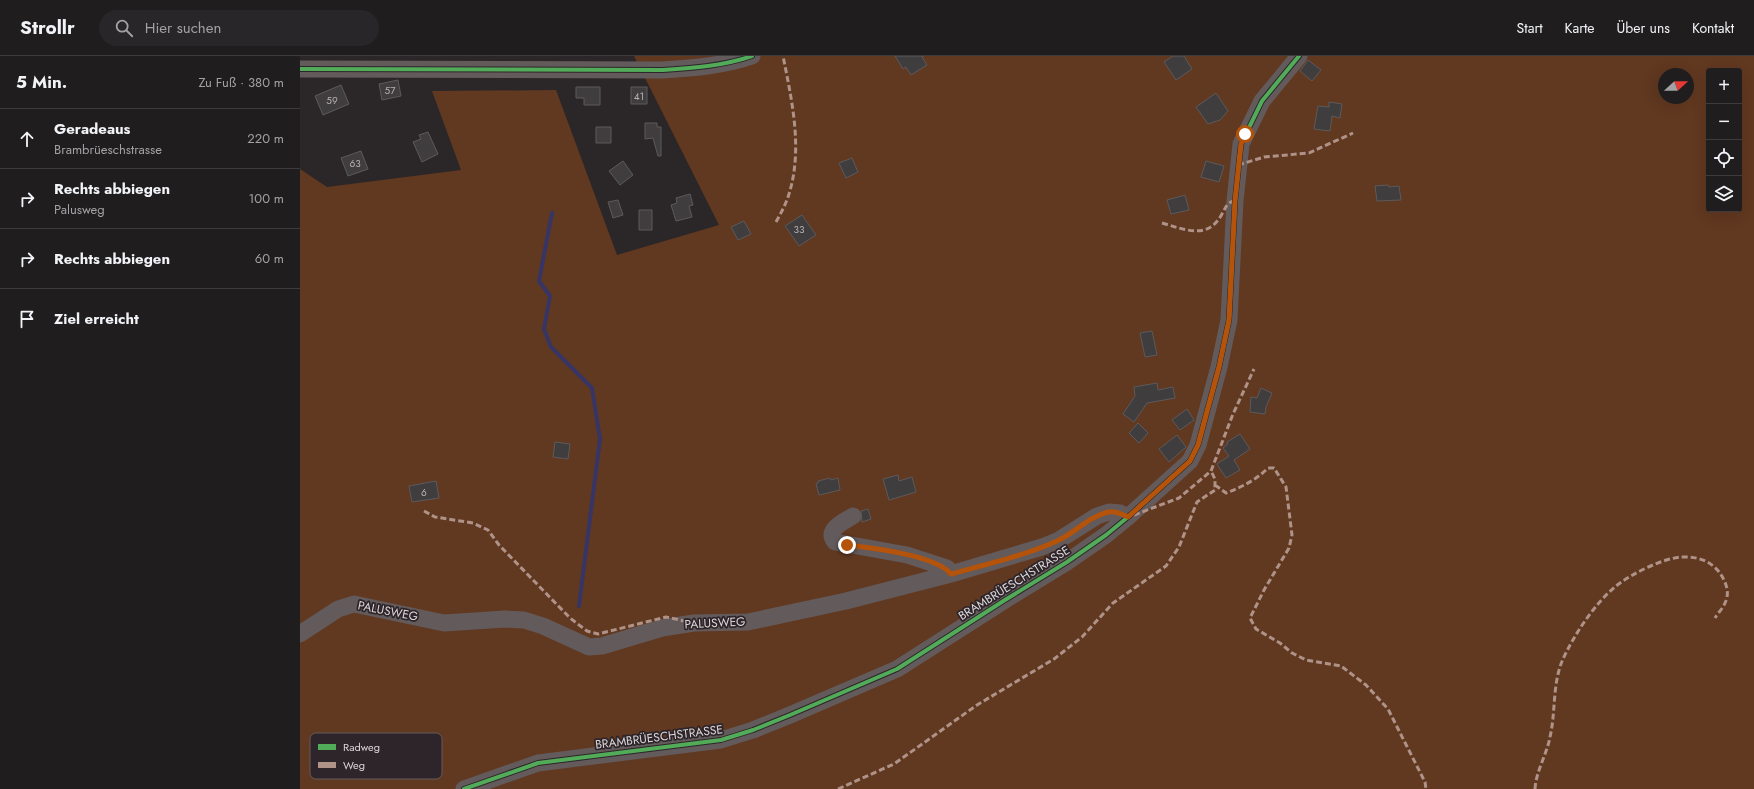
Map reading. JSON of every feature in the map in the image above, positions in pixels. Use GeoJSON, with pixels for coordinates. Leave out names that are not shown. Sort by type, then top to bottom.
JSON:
{"type":"FeatureCollection","features":[{"type":"Feature","properties":{"kind":"street"},"geometry":{"type":"LineString","coordinates":[[300,70],[662,70],[698,68],[752,56]]}},
{"type":"Feature","properties":{"kind":"street","name":"BRAMBRÜESCHSTRASSE"},"geometry":{"type":"LineString","coordinates":[[464,789],[538,763],[721,740],[790,716],[897,669],[1067,562],[1106,535],[1128,517],[1190,461],[1198,445],[1219,367],[1229,320],[1235,201],[1241,144],[1262,102],[1299,56]]}},
{"type":"Feature","properties":{"kind":"street","name":"PALUSWEG"},"geometry":{"type":"LineString","coordinates":[[300,634],[338,609],[354,604],[444,623],[505,619],[524,620],[543,626],[589,647],[602,646],[668,627],[694,623],[748,622],[846,601],[951,574],[1042,547],[1059,540],[1096,516],[1109,512],[1120,513],[1128,517]]}},
{"type":"Feature","properties":{"kind":"street"},"geometry":{"type":"LineString","coordinates":[[854,516],[840,524],[832,532],[831,536],[835,542],[887,550],[907,555],[947,568],[951,574]]}},
{"type":"Feature","properties":{"kind":"shaded area"},"geometry":{"type":"Polygon","coordinates":[[[634,56],[1754,56],[1754,789],[300,789],[300,169],[327,187],[461,170],[432,91],[556,90],[617,255],[719,225],[634,56]]]}},
{"type":"Feature","properties":{"kind":"building"},"geometry":{"type":"Polygon","coordinates":[[[895,56],[924,56],[922,57],[927,65],[911,75],[906,67],[903,69],[895,56]]]}},
{"type":"Feature","properties":{"kind":"building"},"geometry":{"type":"Polygon","coordinates":[[[1173,56],[1184,56],[1192,69],[1176,80],[1164,62],[1173,56]]]}},
{"type":"Feature","properties":{"kind":"building"},"geometry":{"type":"Polygon","coordinates":[[[1308,60],[1321,70],[1312,81],[1300,71],[1308,60]]]}},
{"type":"Feature","properties":{"kind":"building"},"geometry":{"type":"Polygon","coordinates":[[[398,80],[401,96],[382,100],[379,84],[398,80]]]}},
{"type":"Feature","properties":{"kind":"building"},"geometry":{"type":"Polygon","coordinates":[[[341,85],[349,104],[323,115],[315,96],[341,85]]]}},
{"type":"Feature","properties":{"kind":"building"},"geometry":{"type":"Polygon","coordinates":[[[576,87],[600,87],[600,105],[584,105],[584,98],[576,98],[576,87]]]}},
{"type":"Feature","properties":{"kind":"building"},"geometry":{"type":"Polygon","coordinates":[[[631,87],[647,87],[647,104],[631,104],[631,87]]]}},
{"type":"Feature","properties":{"kind":"building"},"geometry":{"type":"Polygon","coordinates":[[[1216,93],[1228,111],[1220,120],[1208,124],[1196,107],[1216,93]]]}},
{"type":"Feature","properties":{"kind":"building"},"geometry":{"type":"Polygon","coordinates":[[[1329,102],[1342,104],[1340,118],[1332,116],[1330,131],[1314,129],[1318,106],[1329,107],[1329,102]]]}},
{"type":"Feature","properties":{"kind":"building"},"geometry":{"type":"Polygon","coordinates":[[[645,123],[657,123],[657,127],[661,127],[661,156],[658,156],[653,138],[645,139],[645,123]]]}},
{"type":"Feature","properties":{"kind":"building"},"geometry":{"type":"Polygon","coordinates":[[[596,127],[611,127],[611,143],[596,143],[596,127]]]}},
{"type":"Feature","properties":{"kind":"building"},"geometry":{"type":"Polygon","coordinates":[[[428,132],[438,154],[422,162],[413,142],[421,139],[419,135],[428,132]]]}},
{"type":"Feature","properties":{"kind":"building"},"geometry":{"type":"Polygon","coordinates":[[[361,151],[368,169],[348,176],[341,158],[361,151]]]}},
{"type":"Feature","properties":{"kind":"building"},"geometry":{"type":"Polygon","coordinates":[[[852,158],[858,172],[846,178],[839,163],[852,158]]]}},
{"type":"Feature","properties":{"kind":"building"},"geometry":{"type":"Polygon","coordinates":[[[623,161],[633,175],[620,185],[609,171],[623,161]]]}},
{"type":"Feature","properties":{"kind":"building"},"geometry":{"type":"Polygon","coordinates":[[[1206,161],[1224,166],[1219,182],[1201,177],[1206,161]]]}},
{"type":"Feature","properties":{"kind":"building"},"geometry":{"type":"Polygon","coordinates":[[[1388,185],[1389,187],[1399,186],[1401,200],[1377,201],[1375,186],[1388,185]]]}},
{"type":"Feature","properties":{"kind":"building"},"geometry":{"type":"Polygon","coordinates":[[[690,194],[693,205],[689,206],[692,217],[676,221],[671,205],[677,203],[676,198],[690,194]]]}},
{"type":"Feature","properties":{"kind":"building"},"geometry":{"type":"Polygon","coordinates":[[[1185,195],[1189,210],[1171,214],[1167,200],[1185,195]]]}},
{"type":"Feature","properties":{"kind":"building"},"geometry":{"type":"Polygon","coordinates":[[[618,200],[623,215],[613,218],[608,202],[618,200]]]}},
{"type":"Feature","properties":{"kind":"building"},"geometry":{"type":"Polygon","coordinates":[[[639,210],[652,210],[652,230],[639,230],[639,210]]]}},
{"type":"Feature","properties":{"kind":"building"},"geometry":{"type":"Polygon","coordinates":[[[802,215],[816,235],[799,246],[785,226],[802,215]]]}},
{"type":"Feature","properties":{"kind":"building"},"geometry":{"type":"Polygon","coordinates":[[[744,221],[751,234],[738,240],[731,227],[744,221]]]}},
{"type":"Feature","properties":{"kind":"building"},"geometry":{"type":"Polygon","coordinates":[[[1152,331],[1157,355],[1145,357],[1140,333],[1152,331]]]}},
{"type":"Feature","properties":{"kind":"building"},"geometry":{"type":"Polygon","coordinates":[[[1157,383],[1158,390],[1173,387],[1175,398],[1147,403],[1134,422],[1123,414],[1135,396],[1134,387],[1157,383]]]}},
{"type":"Feature","properties":{"kind":"building"},"geometry":{"type":"Polygon","coordinates":[[[1261,388],[1272,393],[1266,407],[1265,414],[1250,412],[1251,397],[1257,398],[1261,388]]]}},
{"type":"Feature","properties":{"kind":"building"},"geometry":{"type":"Polygon","coordinates":[[[1187,409],[1194,420],[1180,430],[1172,420],[1187,409]]]}},
{"type":"Feature","properties":{"kind":"building"},"geometry":{"type":"Polygon","coordinates":[[[1138,423],[1148,433],[1139,443],[1129,433],[1138,423]]]}},
{"type":"Feature","properties":{"kind":"building"},"geometry":{"type":"Polygon","coordinates":[[[1240,434],[1250,449],[1234,460],[1240,470],[1226,478],[1217,464],[1229,456],[1223,448],[1228,444],[1227,442],[1240,434]]]}},
{"type":"Feature","properties":{"kind":"building"},"geometry":{"type":"Polygon","coordinates":[[[1177,435],[1186,447],[1169,462],[1159,449],[1177,435]]]}},
{"type":"Feature","properties":{"kind":"building"},"geometry":{"type":"Polygon","coordinates":[[[555,442],[570,444],[568,459],[553,457],[555,442]]]}},
{"type":"Feature","properties":{"kind":"building"},"geometry":{"type":"Polygon","coordinates":[[[898,475],[899,481],[912,477],[916,492],[889,500],[883,479],[898,475]]]}},
{"type":"Feature","properties":{"kind":"building"},"geometry":{"type":"Polygon","coordinates":[[[830,478],[831,480],[838,478],[840,490],[819,495],[816,484],[818,481],[830,478]]]}},
{"type":"Feature","properties":{"kind":"building"},"geometry":{"type":"Polygon","coordinates":[[[436,481],[439,498],[412,502],[409,486],[436,481]]]}},
{"type":"Feature","properties":{"kind":"building"},"geometry":{"type":"Polygon","coordinates":[[[868,509],[871,519],[862,522],[861,511],[868,509]]]}},
{"type":"Feature","properties":{"kind":"waterway"},"geometry":{"type":"LineString","coordinates":[[552,213],[539,281],[550,296],[544,329],[551,347],[592,388],[600,439],[579,606]]}},
{"type":"Feature","properties":{"kind":"marked path"},"geometry":{"type":"LineString","coordinates":[[776,222],[789,194],[793,177],[796,142],[793,108],[783,56]]}},
{"type":"Feature","properties":{"kind":"marked path"},"geometry":{"type":"LineString","coordinates":[[1238,165],[1264,157],[1309,153],[1353,133]]}},
{"type":"Feature","properties":{"kind":"marked path"},"geometry":{"type":"LineString","coordinates":[[1162,223],[1188,230],[1203,230],[1216,222],[1227,205],[1230,202],[1235,201]]}},
{"type":"Feature","properties":{"kind":"marked path"},"geometry":{"type":"LineString","coordinates":[[1134,515],[1179,498],[1211,471],[1233,414],[1254,369]]}},
{"type":"Feature","properties":{"kind":"marked path"},"geometry":{"type":"LineString","coordinates":[[1215,485],[1226,493],[1248,483],[1268,468],[1274,468],[1286,487],[1292,535],[1289,548],[1264,590],[1250,618],[1256,629],[1280,643],[1292,653],[1306,660],[1341,666],[1366,685],[1388,709],[1425,782],[1426,789]]}},
{"type":"Feature","properties":{"kind":"marked path"},"geometry":{"type":"LineString","coordinates":[[838,789],[894,764],[977,705],[1054,659],[1082,637],[1113,603],[1166,566],[1179,547],[1197,502],[1215,490],[1215,479],[1211,471]]}},
{"type":"Feature","properties":{"kind":"marked path"},"geometry":{"type":"LineString","coordinates":[[424,511],[435,517],[473,523],[488,530],[499,545],[570,618],[587,631],[598,634],[666,617],[694,623]]}},
{"type":"Feature","properties":{"kind":"marked path"},"geometry":{"type":"LineString","coordinates":[[1535,789],[1537,776],[1547,750],[1550,737],[1557,678],[1563,659],[1586,620],[1608,593],[1630,577],[1657,563],[1674,558],[1697,558],[1715,567],[1726,585],[1726,601],[1715,618]]}},
{"type":"Feature","properties":{"kind":"cycle path"},"geometry":{"type":"LineString","coordinates":[[300,69],[662,70],[719,64],[752,56]]}},
{"type":"Feature","properties":{"kind":"cycle path"},"geometry":{"type":"LineString","coordinates":[[464,789],[538,763],[721,740],[753,730],[790,715],[897,669],[1067,562],[1106,535],[1128,517],[1190,461],[1198,445],[1219,367],[1229,320],[1235,201],[1241,144],[1262,101],[1299,56]]}},
{"type":"Feature","properties":{"kind":"route"},"geometry":{"type":"LineString","coordinates":[[847,545],[887,550],[907,555],[947,568],[951,574],[1042,547],[1072,533],[1096,516],[1109,512],[1120,513],[1128,517],[1190,461],[1202,433],[1229,320],[1238,165],[1241,144],[1245,134]]}}]}
